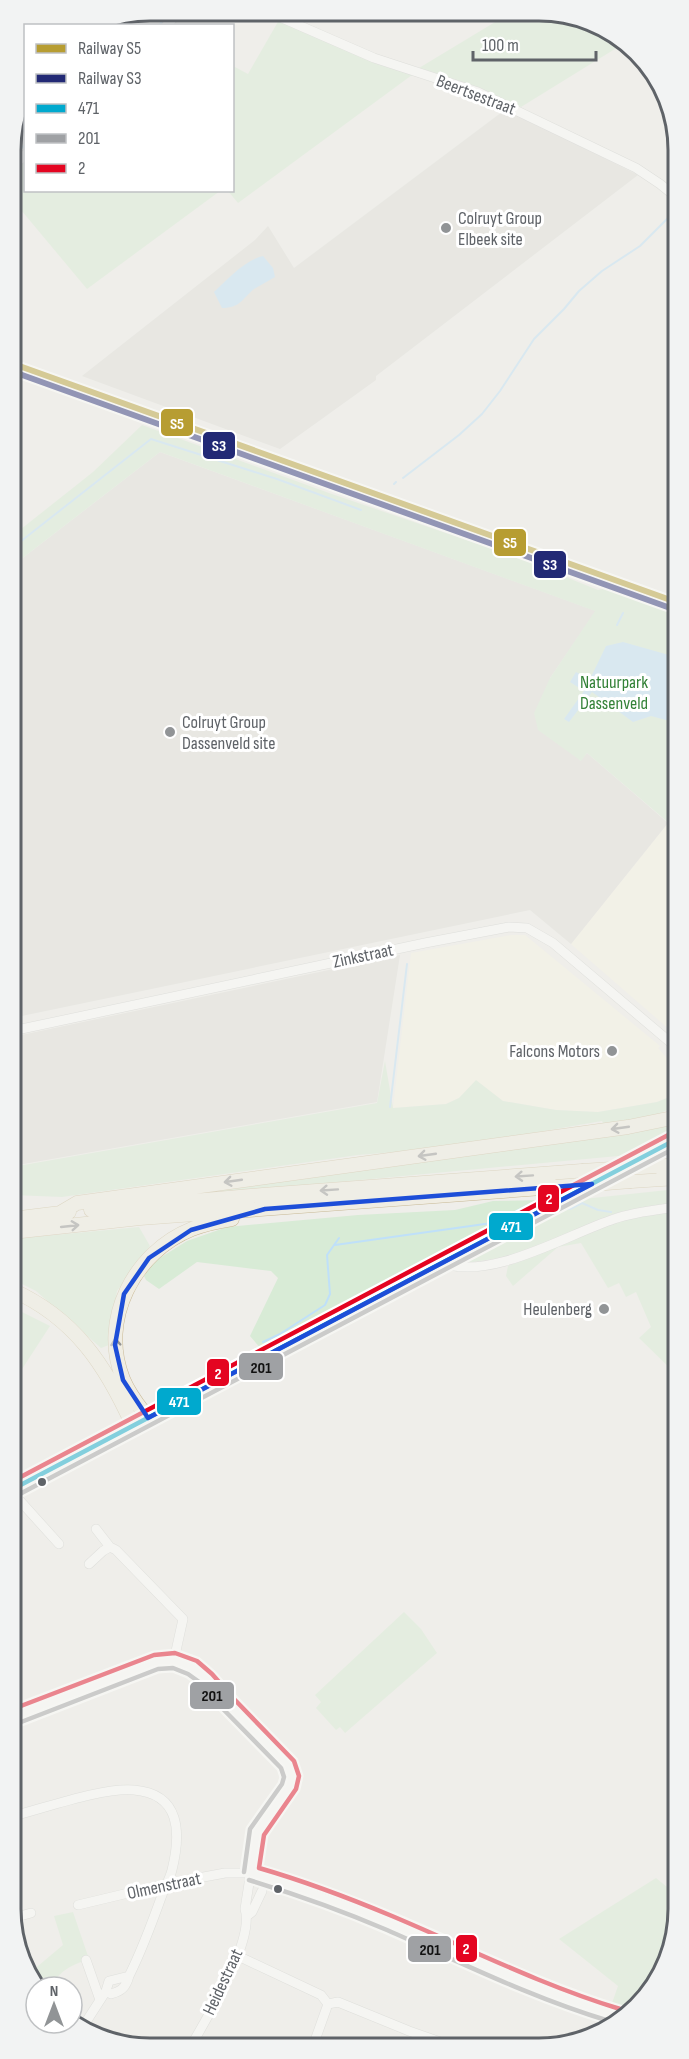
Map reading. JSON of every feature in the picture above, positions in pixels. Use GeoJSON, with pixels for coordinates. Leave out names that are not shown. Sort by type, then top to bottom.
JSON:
{"type":"FeatureCollection","features":[{"type":"Feature","properties":{"kind":"highway"},"geometry":{"type":"LineString","coordinates":[[654,1121],[668,1113]]}},
{"type":"Feature","properties":{"kind":"highway"},"geometry":{"type":"LineString","coordinates":[[60,1213],[77,1203],[617,1128],[668,1118]]}},
{"type":"Feature","properties":{"kind":"highway"},"geometry":{"type":"LineString","coordinates":[[21,1218],[195,1200],[668,1165]]}},
{"type":"Feature","properties":{"kind":"highway"},"geometry":{"type":"LineString","coordinates":[[21,1231],[140,1218],[668,1179]]}},
{"type":"Feature","properties":{"kind":"highway"},"geometry":{"type":"LineString","coordinates":[[148,1418],[123,1380],[115,1345],[118,1311],[134,1275],[167,1243],[191,1230],[265,1209]]}},
{"type":"Feature","properties":{"kind":"highway"},"geometry":{"type":"LineString","coordinates":[[21,1294],[37,1302],[79,1337],[113,1383],[133,1426]]}},
{"type":"Feature","properties":{"kind":"main road"},"geometry":{"type":"LineString","coordinates":[[21,1487],[668,1144]]}},
{"type":"Feature","properties":{"kind":"street","name":"Beertsestraat"},"geometry":{"type":"LineString","coordinates":[[289,21],[374,58],[478,92],[636,168],[668,190]]}},
{"type":"Feature","properties":{"kind":"street","name":"Zinkstraat"},"geometry":{"type":"LineString","coordinates":[[21,1029],[509,927],[527,928],[553,943],[668,1040]]}},
{"type":"Feature","properties":{"kind":"street"},"geometry":{"type":"LineString","coordinates":[[442,1263],[470,1268],[512,1260],[615,1218],[668,1209]]}},
{"type":"Feature","properties":{"kind":"street"},"geometry":{"type":"LineString","coordinates":[[21,1500],[59,1544]]}},
{"type":"Feature","properties":{"kind":"street"},"geometry":{"type":"LineString","coordinates":[[21,1714],[156,1662],[174,1660],[183,1619],[116,1550],[110,1547],[96,1529]]}},
{"type":"Feature","properties":{"kind":"street"},"geometry":{"type":"LineString","coordinates":[[89,1564],[110,1547]]}},
{"type":"Feature","properties":{"kind":"street","name":"Heidestraat"},"geometry":{"type":"LineString","coordinates":[[174,1660],[192,1666],[207,1679],[287,1764],[292,1777],[289,1788],[257,1832],[245,1909],[247,1916],[238,1956],[194,2038]]}},
{"type":"Feature","properties":{"kind":"street"},"geometry":{"type":"LineString","coordinates":[[21,1814],[109,1791],[132,1789],[149,1792],[162,1799],[171,1809],[178,1837],[172,1871],[126,1985],[121,1991],[103,1995]]}},
{"type":"Feature","properties":{"kind":"street"},"geometry":{"type":"LineString","coordinates":[[172,1871],[182,1881]]}},
{"type":"Feature","properties":{"kind":"street","name":"Olmenstraat"},"geometry":{"type":"LineString","coordinates":[[78,1905],[182,1881],[235,1872],[251,1873],[285,1883],[404,1929],[516,1979],[613,2014]]}},
{"type":"Feature","properties":{"kind":"street","name":"Heidestraat"},"geometry":{"type":"LineString","coordinates":[[247,1916],[252,1912],[262,1891]]}},
{"type":"Feature","properties":{"kind":"street"},"geometry":{"type":"LineString","coordinates":[[21,1916],[31,1913]]}},
{"type":"Feature","properties":{"kind":"street"},"geometry":{"type":"LineString","coordinates":[[238,1956],[321,1995],[328,2004]]}},
{"type":"Feature","properties":{"kind":"street"},"geometry":{"type":"LineString","coordinates":[[86,1960],[103,1995]]}},
{"type":"Feature","properties":{"kind":"street"},"geometry":{"type":"LineString","coordinates":[[86,2021],[109,1981],[129,1976]]}},
{"type":"Feature","properties":{"kind":"street"},"geometry":{"type":"LineString","coordinates":[[328,2004],[338,2002],[429,2038]]}},
{"type":"Feature","properties":{"kind":"street"},"geometry":{"type":"LineString","coordinates":[[316,2038],[328,2004]]}},
{"type":"Feature","properties":{"kind":"street"},"geometry":{"type":"LineString","coordinates":[[605,2020],[606,2012]]}},
{"type":"Feature","properties":{"kind":"highlighted area"},"geometry":{"type":"Polygon","coordinates":[[[592,1184],[148,1418],[123,1380],[115,1345],[124,1294],[149,1258],[191,1230],[265,1209],[592,1184]]]}},
{"type":"Feature","properties":{"kind":"shaded area"},"geometry":{"type":"Polygon","coordinates":[[[506,109],[638,175],[376,376],[376,380],[280,449],[82,376],[255,240],[268,226],[294,268],[506,109]]]}},
{"type":"Feature","properties":{"kind":"shaded area"},"geometry":{"type":"Polygon","coordinates":[[[160,452],[596,611],[550,678],[580,761],[587,753],[668,823],[571,944],[530,910],[21,1016],[21,559],[160,452]]]}},
{"type":"Feature","properties":{"kind":"shaded area"},"geometry":{"type":"Polygon","coordinates":[[[668,823],[668,1028],[571,944],[668,823]]]}},
{"type":"Feature","properties":{"kind":"shaded area"},"geometry":{"type":"Polygon","coordinates":[[[512,935],[525,935],[660,1046],[658,1048],[668,1059],[668,1097],[657,1102],[598,1112],[556,1110],[503,1101],[476,1081],[459,1098],[446,1104],[393,1108],[411,953],[512,935]]]}},
{"type":"Feature","properties":{"kind":"shaded area"},"geometry":{"type":"Polygon","coordinates":[[[400,955],[377,1102],[21,1164],[21,1035],[400,955]]]}},
{"type":"Feature","properties":{"kind":"green space"},"geometry":{"type":"Polygon","coordinates":[[[278,21],[281,21],[365,59],[412,75],[238,203],[229,192],[234,192],[234,67],[248,74],[278,21]]]}},
{"type":"Feature","properties":{"kind":"green space"},"geometry":{"type":"Polygon","coordinates":[[[497,21],[564,23],[596,34],[617,48],[521,107],[448,77],[419,68],[497,21]]]}},
{"type":"Feature","properties":{"kind":"green space"},"geometry":{"type":"Polygon","coordinates":[[[24,160],[24,192],[219,192],[87,289],[21,210],[21,163],[24,160]]]}},
{"type":"Feature","properties":{"kind":"green space","name":"Natuurpark Dassenveld"},"geometry":{"type":"Polygon","coordinates":[[[142,425],[329,493],[516,557],[598,590],[607,588],[668,611],[668,822],[587,753],[581,761],[538,730],[534,713],[550,678],[595,611],[160,452],[21,559],[21,529],[93,472],[142,425]]]}},
{"type":"Feature","properties":{"kind":"green space"},"geometry":{"type":"Polygon","coordinates":[[[385,1061],[393,1108],[446,1104],[459,1098],[476,1080],[503,1101],[556,1110],[598,1112],[657,1102],[668,1097],[668,1110],[642,1118],[603,1123],[602,1121],[445,1148],[358,1155],[62,1197],[21,1195],[21,1165],[377,1103],[385,1061]]]}},
{"type":"Feature","properties":{"kind":"green space"},"geometry":{"type":"Polygon","coordinates":[[[668,1123],[668,1133],[629,1155],[190,1196],[190,1194],[616,1135],[668,1123]]]}},
{"type":"Feature","properties":{"kind":"green space"},"geometry":{"type":"Polygon","coordinates":[[[668,1190],[668,1203],[639,1208],[668,1208],[668,1366],[639,1338],[651,1327],[636,1292],[626,1297],[619,1283],[608,1288],[581,1243],[558,1247],[513,1286],[506,1276],[508,1266],[544,1251],[467,1263],[465,1259],[583,1199],[668,1190]]]}},
{"type":"Feature","properties":{"kind":"green space"},"geometry":{"type":"Polygon","coordinates":[[[549,1200],[488,1228],[262,1350],[250,1336],[278,1278],[271,1271],[197,1262],[159,1289],[144,1276],[155,1261],[187,1241],[227,1227],[358,1215],[455,1210],[493,1201],[549,1200]]]}},
{"type":"Feature","properties":{"kind":"green space"},"geometry":{"type":"Polygon","coordinates":[[[139,1227],[150,1246],[117,1291],[109,1345],[101,1348],[36,1291],[21,1284],[21,1238],[139,1227]]]}},
{"type":"Feature","properties":{"kind":"green space"},"geometry":{"type":"Polygon","coordinates":[[[21,1312],[50,1326],[21,1371],[21,1312]]]}},
{"type":"Feature","properties":{"kind":"green space"},"geometry":{"type":"Polygon","coordinates":[[[404,1612],[421,1629],[437,1653],[345,1733],[340,1727],[336,1730],[316,1708],[321,1702],[315,1695],[404,1612]]]}},
{"type":"Feature","properties":{"kind":"green space"},"geometry":{"type":"Polygon","coordinates":[[[656,1878],[668,1888],[666,1934],[658,1958],[651,1973],[636,1994],[620,2009],[611,2006],[618,1986],[559,1939],[656,1878]]]}},
{"type":"Feature","properties":{"kind":"green space"},"geometry":{"type":"Polygon","coordinates":[[[73,1912],[89,1959],[66,1969],[59,1975],[40,1975],[35,1968],[63,1945],[54,1916],[73,1912]]]}},
{"type":"Feature","properties":{"kind":"water"},"geometry":{"type":"Polygon","coordinates":[[[263,256],[273,268],[275,277],[254,289],[237,305],[222,308],[214,292],[243,266],[263,256]]]}},
{"type":"Feature","properties":{"kind":"water"},"geometry":{"type":"Polygon","coordinates":[[[623,642],[668,655],[668,721],[651,716],[633,722],[592,692],[569,722],[564,719],[584,691],[570,682],[576,672],[590,679],[606,646],[623,642]]]}},
{"type":"Feature","properties":{"kind":"waterway"},"geometry":{"type":"LineString","coordinates":[[160,24],[163,21]]}},
{"type":"Feature","properties":{"kind":"waterway"},"geometry":{"type":"LineString","coordinates":[[21,149],[24,146]]}},
{"type":"Feature","properties":{"kind":"waterway"},"geometry":{"type":"LineString","coordinates":[[403,478],[459,435],[482,414],[534,339],[579,291],[602,271],[640,246],[668,218]]}},
{"type":"Feature","properties":{"kind":"waterway"},"geometry":{"type":"LineString","coordinates":[[21,541],[151,439],[277,479],[361,510]]}},
{"type":"Feature","properties":{"kind":"waterway"},"geometry":{"type":"LineString","coordinates":[[617,625],[623,613]]}},
{"type":"Feature","properties":{"kind":"waterway"},"geometry":{"type":"LineString","coordinates":[[390,1107],[407,964]]}},
{"type":"Feature","properties":{"kind":"waterway"},"geometry":{"type":"LineString","coordinates":[[559,1207],[570,1209],[582,1203],[598,1210],[611,1212]]}},
{"type":"Feature","properties":{"kind":"waterway"},"geometry":{"type":"LineString","coordinates":[[335,1245],[492,1223],[531,1204],[542,1205]]}},
{"type":"Feature","properties":{"kind":"waterway"},"geometry":{"type":"LineString","coordinates":[[263,1342],[280,1334],[325,1305],[330,1294],[327,1255],[339,1238]]}},
{"type":"Feature","properties":{"kind":"rail line","name":"S5"},"geometry":{"type":"LineString","coordinates":[[21,367],[668,599]]}},
{"type":"Feature","properties":{"kind":"rail line","name":"S3"},"geometry":{"type":"LineString","coordinates":[[21,375],[668,607]]}},
{"type":"Feature","properties":{"kind":"transit line","name":"2"},"geometry":{"type":"LineString","coordinates":[[21,1477],[668,1135]]}},
{"type":"Feature","properties":{"kind":"transit line","name":"471"},"geometry":{"type":"LineString","coordinates":[[21,1485],[668,1144]]}},
{"type":"Feature","properties":{"kind":"transit line","name":"201"},"geometry":{"type":"LineString","coordinates":[[21,1493],[668,1152]]}},
{"type":"Feature","properties":{"kind":"transit line","name":"2"},"geometry":{"type":"LineString","coordinates":[[21,1706],[154,1655],[175,1653],[197,1661],[294,1761],[299,1776],[296,1789],[264,1835],[259,1868],[359,1903],[533,1977],[620,2009]]}},
{"type":"Feature","properties":{"kind":"transit line","name":"201"},"geometry":{"type":"LineString","coordinates":[[21,1722],[158,1669],[173,1668],[188,1674],[202,1684],[281,1768],[284,1777],[282,1784],[250,1829],[244,1872]]}},
{"type":"Feature","properties":{"kind":"transit line","name":"201"},"geometry":{"type":"LineString","coordinates":[[249,1880],[353,1916],[524,1991],[605,2020]]}},
{"type":"Feature","properties":{"kind":"place","name":"Colruyt Group Elbeek site"},"geometry":{"type":"Point","coordinates":[446,228]}},
{"type":"Feature","properties":{"kind":"place","name":"Colruyt Group Dassenveld site"},"geometry":{"type":"Point","coordinates":[170,732]}},
{"type":"Feature","properties":{"kind":"place","name":"Falcons Motors"},"geometry":{"type":"Point","coordinates":[612,1051]}},
{"type":"Feature","properties":{"kind":"place","name":"Heulenberg"},"geometry":{"type":"Point","coordinates":[604,1309]}}]}
